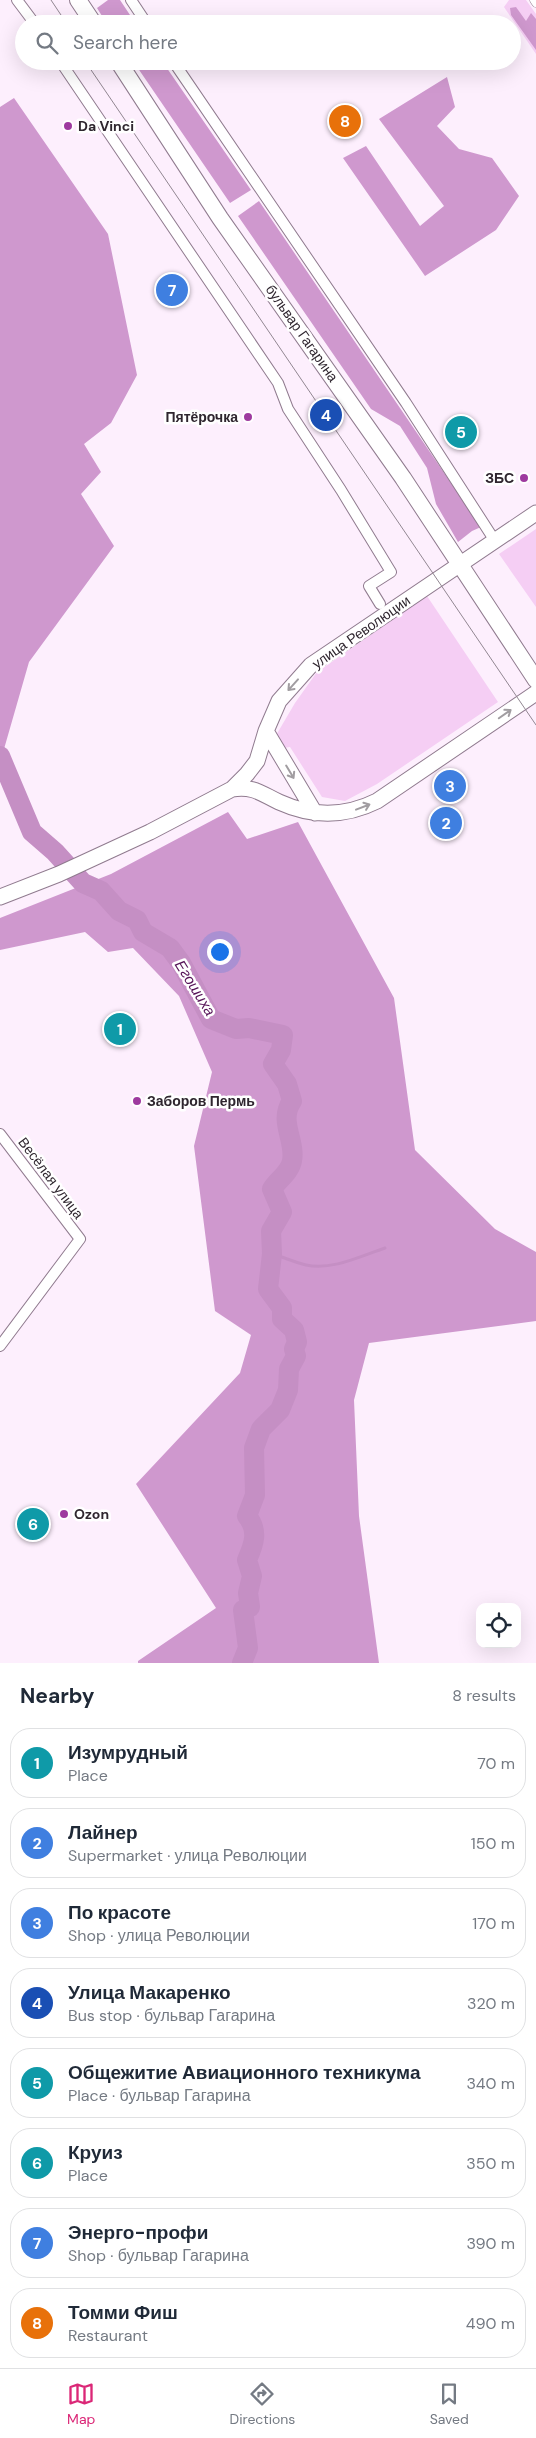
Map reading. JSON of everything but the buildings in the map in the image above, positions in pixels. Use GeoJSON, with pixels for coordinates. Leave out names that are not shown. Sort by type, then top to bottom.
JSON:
{"type":"FeatureCollection","features":[{"type":"Feature","properties":{"kind":"main road"},"geometry":{"type":"LineString","coordinates":[[82,1],[89,15]]}},
{"type":"Feature","properties":{"kind":"main road","name":"бульвар Гагарина"},"geometry":{"type":"LineString","coordinates":[[124,70],[220,218],[318,354],[536,680]]}},
{"type":"Feature","properties":{"kind":"main road","name":"улица Революции"},"geometry":{"type":"LineString","coordinates":[[232,789],[257,761],[266,731],[279,701],[311,665],[536,513]]}},
{"type":"Feature","properties":{"kind":"main road","name":"улица Революции"},"geometry":{"type":"LineString","coordinates":[[0,897],[59,874],[134,839],[232,789],[244,787],[258,790],[297,810],[315,813],[340,814],[362,809],[377,801],[536,692]]}},
{"type":"Feature","properties":{"kind":"main road"},"geometry":{"type":"LineString","coordinates":[[266,731],[315,813]]}},
{"type":"Feature","properties":{"kind":"street"},"geometry":{"type":"LineString","coordinates":[[17,0],[28,15]]}},
{"type":"Feature","properties":{"kind":"street"},"geometry":{"type":"LineString","coordinates":[[131,0],[141,15]]}},
{"type":"Feature","properties":{"kind":"street"},"geometry":{"type":"LineString","coordinates":[[66,70],[278,382],[288,409],[341,490],[391,572],[369,586],[380,604]]}},
{"type":"Feature","properties":{"kind":"street"},"geometry":{"type":"LineString","coordinates":[[179,70],[406,403],[495,541]]}},
{"type":"Feature","properties":{"kind":"street","name":"Весёлая улица"},"geometry":{"type":"LineString","coordinates":[[0,1134],[80,1239],[0,1346]]}},
{"type":"Feature","properties":{"kind":"shaded area"},"geometry":{"type":"Polygon","coordinates":[[[108,0],[120,0],[130,15],[101,15],[97,8],[108,0]]]}},
{"type":"Feature","properties":{"kind":"shaded area"},"geometry":{"type":"Polygon","coordinates":[[[509,0],[526,0],[536,14],[536,54],[521,32],[521,15],[509,15],[504,7],[509,0]]]}},
{"type":"Feature","properties":{"kind":"shaded area"},"geometry":{"type":"Polygon","coordinates":[[[516,7],[526,21],[531,13],[536,19],[536,50],[521,29],[521,15],[511,15],[510,8],[516,7]]]}},
{"type":"Feature","properties":{"kind":"shaded area"},"geometry":{"type":"Polygon","coordinates":[[[139,70],[168,70],[251,190],[230,203],[139,70]]]}},
{"type":"Feature","properties":{"kind":"shaded area"},"geometry":{"type":"Polygon","coordinates":[[[447,77],[455,107],[437,126],[459,149],[492,158],[519,196],[496,230],[425,276],[343,158],[366,146],[420,226],[444,206],[379,119],[447,77]]]}},
{"type":"Feature","properties":{"kind":"shaded area"},"geometry":{"type":"Polygon","coordinates":[[[14,98],[108,234],[137,375],[111,423],[84,444],[101,472],[81,494],[114,546],[29,662],[4,749],[0,749],[0,107],[14,98]]]}},
{"type":"Feature","properties":{"kind":"shaded area"},"geometry":{"type":"Polygon","coordinates":[[[259,201],[481,527],[472,531],[458,542],[436,504],[427,468],[400,426],[371,409],[238,216],[259,201]]]}},
{"type":"Feature","properties":{"kind":"shaded area"},"geometry":{"type":"Polygon","coordinates":[[[536,529],[536,607],[499,554],[536,529]]]}},
{"type":"Feature","properties":{"kind":"shaded area"},"geometry":{"type":"Polygon","coordinates":[[[427,596],[498,702],[377,784],[345,801],[322,797],[290,747],[284,748],[275,737],[295,703],[317,672],[427,596]]]}},
{"type":"Feature","properties":{"kind":"shaded area"},"geometry":{"type":"Polygon","coordinates":[[[228,812],[247,839],[298,822],[394,998],[415,1150],[495,1229],[536,1252],[536,1321],[369,1343],[354,1400],[359,1516],[379,1663],[138,1663],[138,1661],[216,1608],[136,1484],[240,1373],[251,1335],[215,1311],[194,1146],[212,1072],[179,996],[133,948],[108,952],[85,932],[0,950],[0,918],[111,874],[228,812]]]}},
{"type":"Feature","properties":{"kind":"waterway","name":"Егошиха"},"geometry":{"type":"LineString","coordinates":[[0,756],[32,832],[55,852],[83,883],[101,891],[119,911],[137,920],[143,932],[170,948],[181,963],[211,1019],[236,1029],[249,1028],[283,1035],[281,1050],[273,1064],[287,1084],[292,1101],[288,1108],[287,1123],[293,1153],[289,1169],[272,1189],[282,1212],[271,1231],[272,1254],[268,1289],[282,1308],[282,1319],[294,1330],[297,1342],[294,1349],[296,1356],[289,1369],[288,1390],[280,1410],[261,1429],[254,1448],[255,1495],[247,1516],[254,1532],[252,1548],[247,1560],[252,1576],[248,1593],[250,1607],[243,1610],[248,1648],[242,1663]]}},
{"type":"Feature","properties":{"kind":"waterway"},"geometry":{"type":"LineString","coordinates":[[272,1254],[306,1265],[326,1266],[346,1262],[385,1248]]}},
{"type":"Feature","properties":{"kind":"tram line"},"geometry":{"type":"LineString","coordinates":[[51,0],[61,15]]}},
{"type":"Feature","properties":{"kind":"tram line"},"geometry":{"type":"LineString","coordinates":[[91,70],[536,725]]}},
{"type":"Feature","properties":{"kind":"place","name":"Томми Фиш"},"geometry":{"type":"Point","coordinates":[345,121]}},
{"type":"Feature","properties":{"kind":"place","name":"Da Vinci"},"geometry":{"type":"Point","coordinates":[68,126]}},
{"type":"Feature","properties":{"kind":"place","name":"Энерго-профи"},"geometry":{"type":"Point","coordinates":[172,290]}},
{"type":"Feature","properties":{"kind":"place","name":"Улица Макаренко"},"geometry":{"type":"Point","coordinates":[326,415]}},
{"type":"Feature","properties":{"kind":"place","name":"Пятёрочка"},"geometry":{"type":"Point","coordinates":[248,417]}},
{"type":"Feature","properties":{"kind":"place","name":"Общежитие Авиационного техникума"},"geometry":{"type":"Point","coordinates":[461,432]}},
{"type":"Feature","properties":{"kind":"place","name":"ЗБС"},"geometry":{"type":"Point","coordinates":[524,478]}},
{"type":"Feature","properties":{"kind":"place","name":"По красоте"},"geometry":{"type":"Point","coordinates":[450,786]}},
{"type":"Feature","properties":{"kind":"place","name":"Лайнер"},"geometry":{"type":"Point","coordinates":[446,823]}},
{"type":"Feature","properties":{"kind":"place","name":"Изумрудный"},"geometry":{"type":"Point","coordinates":[120,1029]}},
{"type":"Feature","properties":{"kind":"place","name":"Заборов Пермь"},"geometry":{"type":"Point","coordinates":[137,1101]}},
{"type":"Feature","properties":{"kind":"place","name":"Ozon"},"geometry":{"type":"Point","coordinates":[64,1514]}},
{"type":"Feature","properties":{"kind":"place","name":"Круиз"},"geometry":{"type":"Point","coordinates":[33,1524]}}]}
